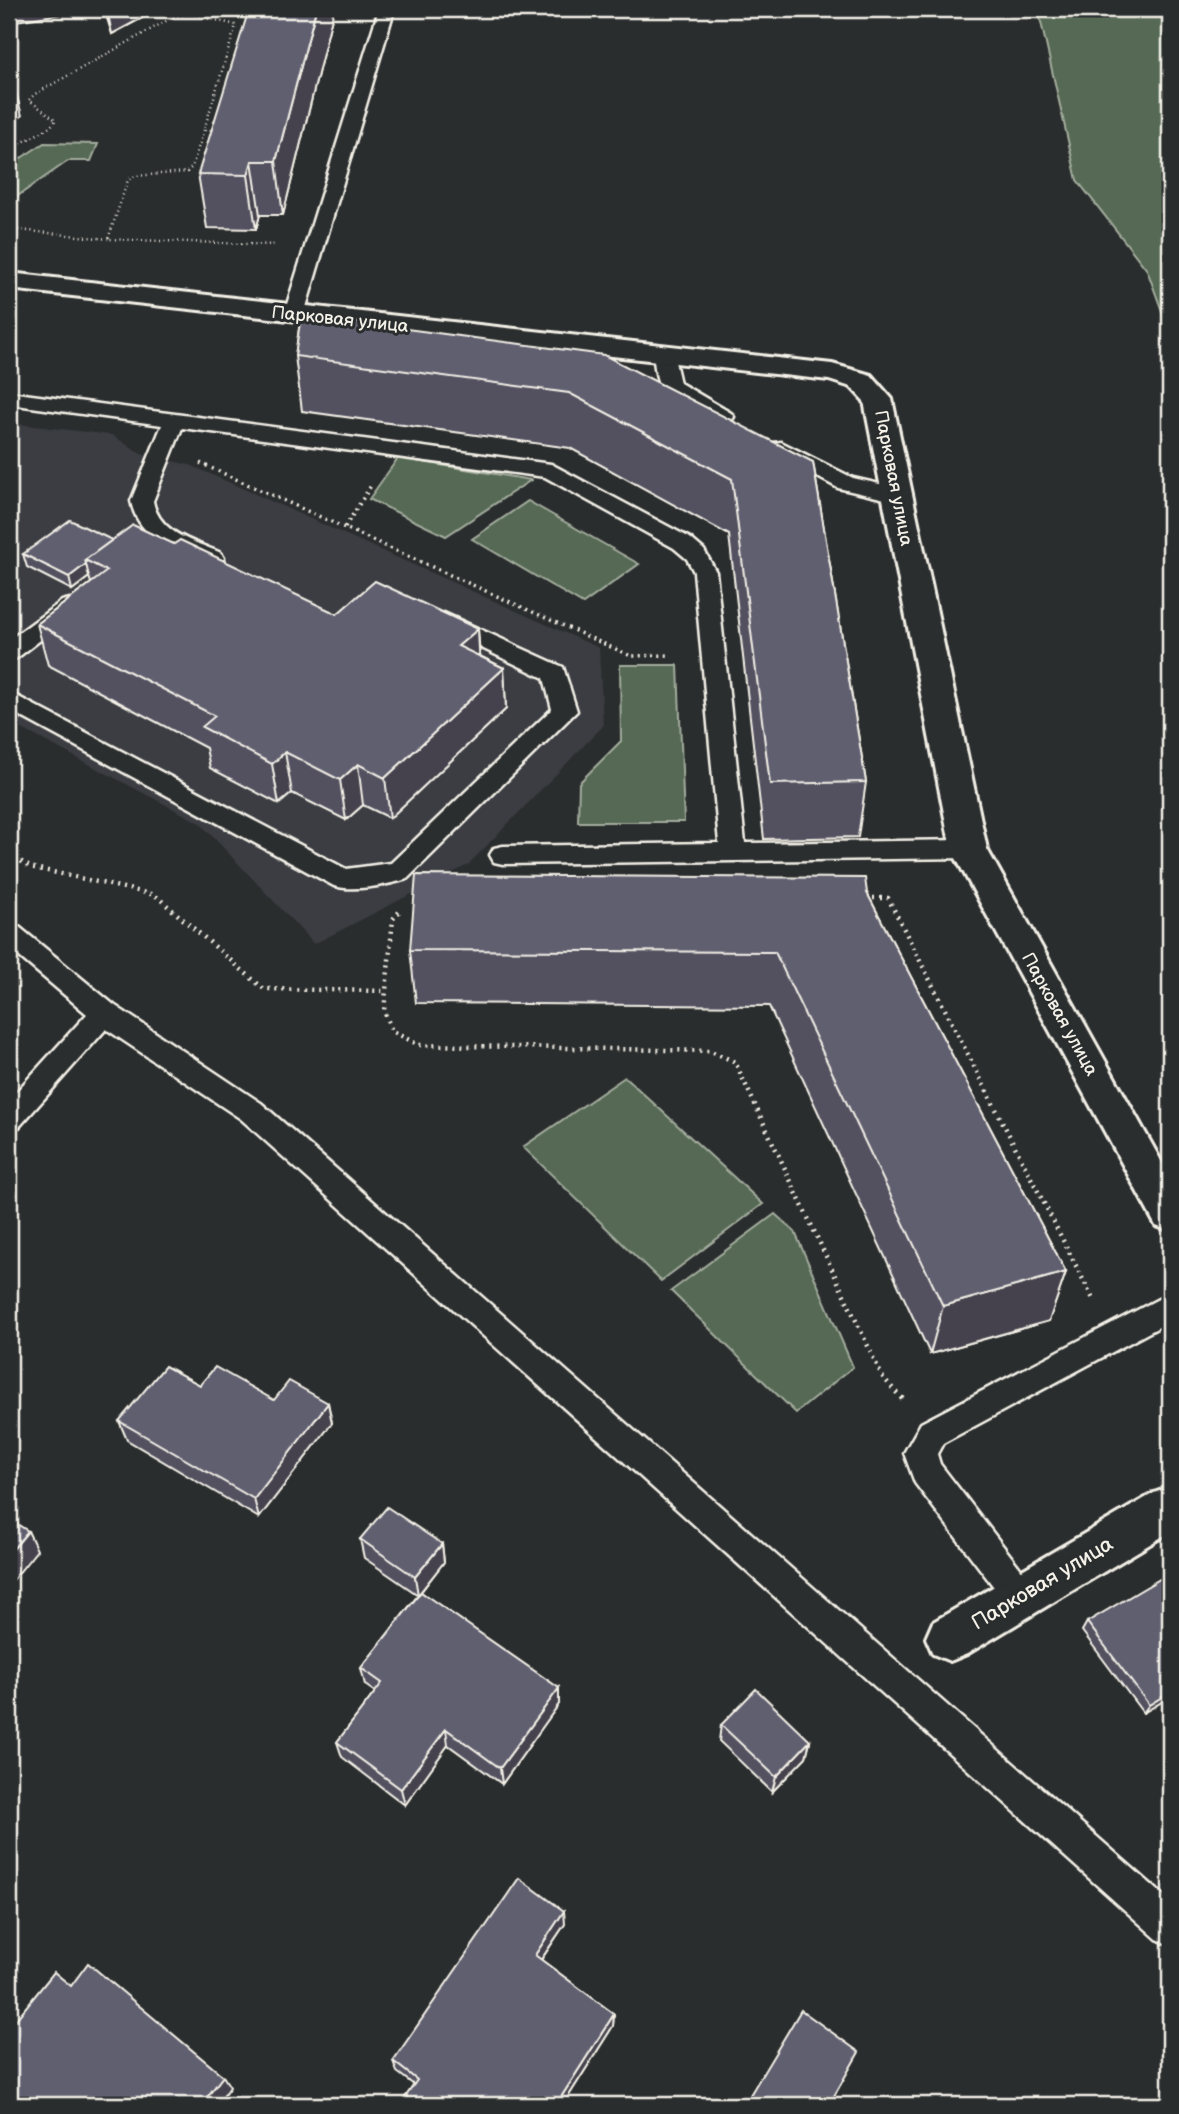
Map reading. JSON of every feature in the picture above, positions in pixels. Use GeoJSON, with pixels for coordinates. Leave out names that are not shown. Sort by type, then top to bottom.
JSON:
{"type":"FeatureCollection","features":[{"type":"Feature","properties":{"kind":"street","name":"Парковая улица"},"geometry":{"type":"LineString","coordinates":[[9,281],[832,372],[862,382],[878,399],[969,849],[1170,1214]]}},
{"type":"Feature","properties":{"kind":"street","name":"Парковая улица"},"geometry":{"type":"LineString","coordinates":[[950,1638],[1170,1508]]}},
{"type":"Feature","properties":{"kind":"lane"},"geometry":{"type":"LineString","coordinates":[[294,314],[385,12],[389,9]]}},
{"type":"Feature","properties":{"kind":"lane"},"geometry":{"type":"LineString","coordinates":[[663,353],[667,378],[672,387],[741,426]]}},
{"type":"Feature","properties":{"kind":"lane"},"geometry":{"type":"LineString","coordinates":[[9,398],[551,471],[682,543],[696,555],[705,572],[733,852]]}},
{"type":"Feature","properties":{"kind":"lane"},"geometry":{"type":"LineString","coordinates":[[175,419],[142,501],[143,516],[156,531],[240,571]]}},
{"type":"Feature","properties":{"kind":"lane"},"geometry":{"type":"LineString","coordinates":[[764,439],[846,483],[898,495]]}},
{"type":"Feature","properties":{"kind":"lane"},"geometry":{"type":"LineString","coordinates":[[142,552],[164,535]]}},
{"type":"Feature","properties":{"kind":"lane"},"geometry":{"type":"LineString","coordinates":[[9,652],[86,594]]}},
{"type":"Feature","properties":{"kind":"lane"},"geometry":{"type":"LineString","coordinates":[[9,700],[343,879],[398,872],[565,710],[555,673],[421,610]]}},
{"type":"Feature","properties":{"kind":"lane"},"geometry":{"type":"LineString","coordinates":[[503,855],[969,849]]}},
{"type":"Feature","properties":{"kind":"lane"},"geometry":{"type":"LineString","coordinates":[[9,933],[104,1013],[251,1111],[1170,1926]]}},
{"type":"Feature","properties":{"kind":"lane"},"geometry":{"type":"LineString","coordinates":[[9,1119],[104,1013]]}},
{"type":"Feature","properties":{"kind":"lane"},"geometry":{"type":"LineString","coordinates":[[1021,1596],[927,1472],[920,1453],[932,1433],[1170,1306]]}},
{"type":"Feature","properties":{"kind":"path"},"geometry":{"type":"LineString","coordinates":[[201,16],[210,9]]}},
{"type":"Feature","properties":{"kind":"path"},"geometry":{"type":"LineString","coordinates":[[9,150],[50,127],[56,120],[52,114],[33,106],[29,100],[35,94],[175,16],[201,16],[231,23],[237,29],[192,167],[187,172],[135,176],[128,180],[108,239]]}},
{"type":"Feature","properties":{"kind":"path"},"geometry":{"type":"LineString","coordinates":[[204,130],[225,130]]}},
{"type":"Feature","properties":{"kind":"path"},"geometry":{"type":"LineString","coordinates":[[9,229],[108,239],[314,246]]}},
{"type":"Feature","properties":{"kind":"path"},"geometry":{"type":"LineString","coordinates":[[164,447],[631,656],[713,655]]}},
{"type":"Feature","properties":{"kind":"path"},"geometry":{"type":"LineString","coordinates":[[9,854],[30,867],[155,895],[264,989],[386,991]]}},
{"type":"Feature","properties":{"kind":"path"},"geometry":{"type":"LineString","coordinates":[[860,898],[888,898],[1112,1337]]}},
{"type":"Feature","properties":{"kind":"path"},"geometry":{"type":"LineString","coordinates":[[405,905],[393,919],[384,1011],[393,1031],[419,1045],[711,1051],[735,1062],[882,1376],[932,1433]]}},
{"type":"Feature","properties":{"kind":"shaded area"},"geometry":{"type":"Polygon","coordinates":[[[9,423],[112,435],[141,454],[190,465],[599,648],[603,726],[468,865],[314,944],[200,823],[9,722],[9,423]]]}},
{"type":"Feature","properties":{"kind":"green space"},"geometry":{"type":"Polygon","coordinates":[[[1038,9],[1170,9],[1170,333],[1147,270],[1077,180],[1038,9]]]}},
{"type":"Feature","properties":{"kind":"green space"},"geometry":{"type":"Polygon","coordinates":[[[44,143],[98,144],[91,161],[68,161],[9,202],[9,166],[44,143]]]}},
{"type":"Feature","properties":{"kind":"green space"},"geometry":{"type":"Polygon","coordinates":[[[398,458],[531,480],[446,536],[369,499],[398,458]]]}},
{"type":"Feature","properties":{"kind":"green space"},"geometry":{"type":"Polygon","coordinates":[[[528,501],[639,564],[583,604],[472,539],[528,501]]]}},
{"type":"Feature","properties":{"kind":"green space"},"geometry":{"type":"Polygon","coordinates":[[[620,665],[678,665],[684,822],[578,822],[579,783],[621,741],[620,665]]]}},
{"type":"Feature","properties":{"kind":"green space"},"geometry":{"type":"Polygon","coordinates":[[[625,1077],[763,1204],[661,1281],[523,1147],[625,1077]]]}},
{"type":"Feature","properties":{"kind":"green space"},"geometry":{"type":"Polygon","coordinates":[[[775,1214],[795,1232],[853,1367],[796,1413],[671,1291],[775,1214]]]}},
{"type":"Feature","properties":{"kind":"building"},"geometry":{"type":"Polygon","coordinates":[[[249,9],[316,9],[276,161],[252,161],[248,175],[198,174],[249,9]]]}},
{"type":"Feature","properties":{"kind":"building"},"geometry":{"type":"Polygon","coordinates":[[[301,315],[604,355],[813,462],[866,782],[770,784],[732,479],[569,393],[295,356],[301,315]]]}},
{"type":"Feature","properties":{"kind":"building"},"geometry":{"type":"Polygon","coordinates":[[[70,520],[112,540],[85,560],[86,564],[69,577],[23,554],[70,520]]]}},
{"type":"Feature","properties":{"kind":"building"},"geometry":{"type":"Polygon","coordinates":[[[133,525],[174,544],[180,540],[337,614],[375,581],[478,629],[458,646],[504,668],[385,778],[358,764],[340,780],[285,752],[272,764],[202,727],[215,716],[37,624],[107,571],[85,560],[133,525]]]}},
{"type":"Feature","properties":{"kind":"building"},"geometry":{"type":"Polygon","coordinates":[[[416,875],[865,878],[867,893],[1066,1272],[943,1306],[775,952],[410,950],[416,875]]]}},
{"type":"Feature","properties":{"kind":"building"},"geometry":{"type":"Polygon","coordinates":[[[165,1366],[200,1385],[215,1367],[274,1400],[289,1381],[328,1403],[254,1499],[119,1421],[165,1366]]]}},
{"type":"Feature","properties":{"kind":"building"},"geometry":{"type":"Polygon","coordinates":[[[387,1507],[442,1544],[415,1577],[360,1539],[387,1507]]]}},
{"type":"Feature","properties":{"kind":"building"},"geometry":{"type":"Polygon","coordinates":[[[9,1519],[28,1531],[9,1554],[9,1519]]]}},
{"type":"Feature","properties":{"kind":"building"},"geometry":{"type":"Polygon","coordinates":[[[1170,1573],[1170,1692],[1149,1705],[1087,1622],[1170,1573]]]}},
{"type":"Feature","properties":{"kind":"building"},"geometry":{"type":"Polygon","coordinates":[[[421,1592],[559,1688],[500,1768],[446,1729],[401,1789],[337,1742],[382,1683],[361,1668],[421,1592]]]}},
{"type":"Feature","properties":{"kind":"building"},"geometry":{"type":"Polygon","coordinates":[[[756,1689],[810,1741],[776,1777],[721,1725],[756,1689]]]}},
{"type":"Feature","properties":{"kind":"building"},"geometry":{"type":"Polygon","coordinates":[[[519,1878],[564,1911],[535,1955],[614,2014],[556,2105],[400,2105],[417,2080],[393,2061],[519,1878]]]}},
{"type":"Feature","properties":{"kind":"building"},"geometry":{"type":"Polygon","coordinates":[[[88,1963],[223,2076],[201,2105],[9,2105],[9,2028],[54,1972],[71,1986],[88,1963]]]}},
{"type":"Feature","properties":{"kind":"building"},"geometry":{"type":"Polygon","coordinates":[[[801,2010],[859,2052],[829,2105],[744,2105],[801,2010]]]}}]}
